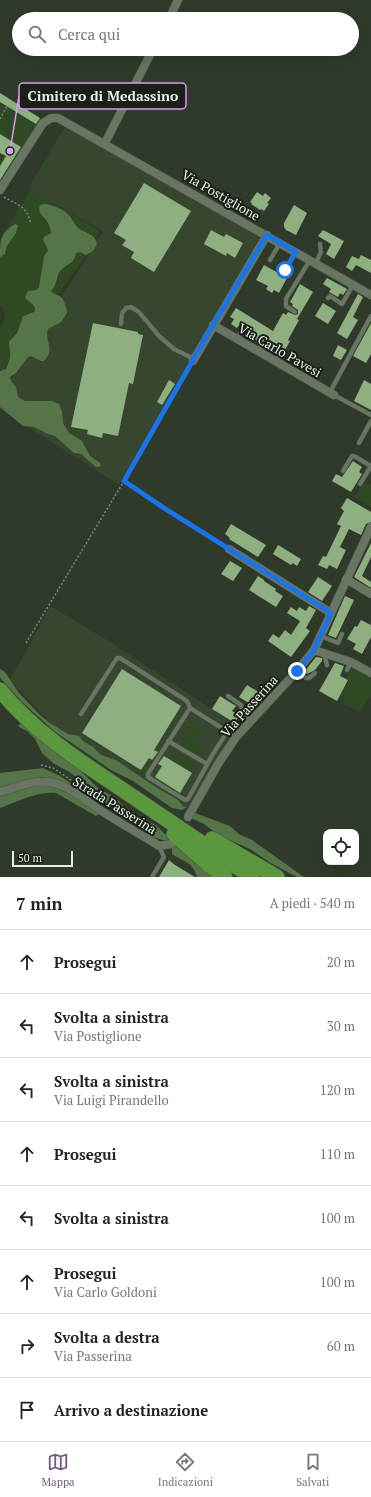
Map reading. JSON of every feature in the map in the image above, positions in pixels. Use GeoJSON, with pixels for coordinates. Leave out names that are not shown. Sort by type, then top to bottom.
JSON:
{"type":"FeatureCollection","features":[{"type":"Feature","properties":{"kind":"highway"},"geometry":{"type":"LineString","coordinates":[[0,690],[21,713],[48,737],[102,776],[252,877]]}},
{"type":"Feature","properties":{"kind":"highway"},"geometry":{"type":"LineString","coordinates":[[166,819],[176,817],[277,877]]}},
{"type":"Feature","properties":{"kind":"highway"},"geometry":{"type":"LineString","coordinates":[[166,819],[171,830],[224,877]]}},
{"type":"Feature","properties":{"kind":"street"},"geometry":{"type":"LineString","coordinates":[[172,12],[178,0]]}},
{"type":"Feature","properties":{"kind":"street"},"geometry":{"type":"LineString","coordinates":[[105,143],[149,56]]}},
{"type":"Feature","properties":{"kind":"street","name":"Via Postiglione"},"geometry":{"type":"LineString","coordinates":[[0,190],[43,123],[51,118],[58,118],[105,143],[371,295]]}},
{"type":"Feature","properties":{"kind":"street"},"geometry":{"type":"LineString","coordinates":[[193,360],[267,235]]}},
{"type":"Feature","properties":{"kind":"street","name":"Via Carlo Pavesi"},"geometry":{"type":"LineString","coordinates":[[213,325],[332,394]]}},
{"type":"Feature","properties":{"kind":"street","name":"Via Passerina"},"geometry":{"type":"LineString","coordinates":[[188,817],[218,764],[236,737],[250,720],[297,671],[314,650],[346,579],[369,535]]}},
{"type":"Feature","properties":{"kind":"street"},"geometry":{"type":"LineString","coordinates":[[229,549],[331,613]]}},
{"type":"Feature","properties":{"kind":"street"},"geometry":{"type":"LineString","coordinates":[[346,579],[371,594]]}},
{"type":"Feature","properties":{"kind":"street"},"geometry":{"type":"LineString","coordinates":[[314,650],[351,662],[371,673]]}},
{"type":"Feature","properties":{"kind":"street","name":"Strada Passerina"},"geometry":{"type":"LineString","coordinates":[[0,792],[36,782],[49,782],[72,791],[109,816],[159,846],[171,844]]}},
{"type":"Feature","properties":{"kind":"lane"},"geometry":{"type":"LineString","coordinates":[[270,260],[280,243]]}},
{"type":"Feature","properties":{"kind":"lane"},"geometry":{"type":"LineString","coordinates":[[295,312],[286,306],[286,299],[321,252],[320,244]]}},
{"type":"Feature","properties":{"kind":"lane"},"geometry":{"type":"LineString","coordinates":[[285,270],[296,252]]}},
{"type":"Feature","properties":{"kind":"lane"},"geometry":{"type":"LineString","coordinates":[[328,298],[330,296],[342,304],[354,285]]}},
{"type":"Feature","properties":{"kind":"lane"},"geometry":{"type":"LineString","coordinates":[[121,324],[122,313],[126,308],[131,307],[139,312],[159,336],[174,349],[193,360]]}},
{"type":"Feature","properties":{"kind":"lane"},"geometry":{"type":"LineString","coordinates":[[371,316],[332,394],[371,415]]}},
{"type":"Feature","properties":{"kind":"lane"},"geometry":{"type":"LineString","coordinates":[[237,339],[244,327]]}},
{"type":"Feature","properties":{"kind":"lane"},"geometry":{"type":"LineString","coordinates":[[258,351],[264,340]]}},
{"type":"Feature","properties":{"kind":"lane"},"geometry":{"type":"LineString","coordinates":[[276,361],[282,352]]}},
{"type":"Feature","properties":{"kind":"lane"},"geometry":{"type":"LineString","coordinates":[[359,443],[371,421]]}},
{"type":"Feature","properties":{"kind":"lane"},"geometry":{"type":"LineString","coordinates":[[342,471],[352,456],[371,466],[360,484]]}},
{"type":"Feature","properties":{"kind":"lane"},"geometry":{"type":"LineString","coordinates":[[321,636],[338,643],[342,634]]}},
{"type":"Feature","properties":{"kind":"lane"},"geometry":{"type":"LineString","coordinates":[[324,653],[328,665]]}},
{"type":"Feature","properties":{"kind":"lane"},"geometry":{"type":"LineString","coordinates":[[81,714],[117,658],[120,658],[187,701],[190,708],[236,737]]}},
{"type":"Feature","properties":{"kind":"lane"},"geometry":{"type":"LineString","coordinates":[[347,670],[351,662]]}},
{"type":"Feature","properties":{"kind":"lane"},"geometry":{"type":"LineString","coordinates":[[297,671],[306,678],[309,678],[315,673]]}},
{"type":"Feature","properties":{"kind":"lane"},"geometry":{"type":"LineString","coordinates":[[228,696],[241,705],[243,713],[250,720]]}},
{"type":"Feature","properties":{"kind":"lane"},"geometry":{"type":"LineString","coordinates":[[190,708],[168,741],[148,774],[148,777],[185,800],[188,799],[227,732]]}},
{"type":"Feature","properties":{"kind":"lane"},"geometry":{"type":"LineString","coordinates":[[168,741],[207,764]]}},
{"type":"Feature","properties":{"kind":"lane"},"geometry":{"type":"LineString","coordinates":[[152,877],[164,857],[159,846]]}},
{"type":"Feature","properties":{"kind":"path"},"geometry":{"type":"LineString","coordinates":[[0,119],[7,106]]}},
{"type":"Feature","properties":{"kind":"path"},"geometry":{"type":"LineString","coordinates":[[0,194],[26,210],[29,214],[30,222]]}},
{"type":"Feature","properties":{"kind":"path"},"geometry":{"type":"LineString","coordinates":[[26,643],[124,481],[193,360]]}},
{"type":"Feature","properties":{"kind":"path"},"geometry":{"type":"LineString","coordinates":[[124,481],[229,549]]}},
{"type":"Feature","properties":{"kind":"shaded area"},"geometry":{"type":"Polygon","coordinates":[[[0,93],[41,119],[0,183],[0,93]]]}},
{"type":"Feature","properties":{"kind":"shaded area"},"geometry":{"type":"Polygon","coordinates":[[[66,125],[257,236],[259,241],[119,484],[0,409],[0,396],[103,231],[30,190],[29,187],[66,125]]]}},
{"type":"Feature","properties":{"kind":"shaded area"},"geometry":{"type":"Polygon","coordinates":[[[31,189],[100,231],[95,239],[89,233],[78,228],[70,216],[66,213],[39,210],[51,233],[44,237],[44,244],[48,250],[41,282],[36,290],[32,291],[27,300],[33,304],[35,308],[34,311],[23,316],[17,333],[9,346],[11,353],[6,369],[0,371],[0,328],[5,317],[2,306],[0,306],[0,257],[7,250],[7,246],[14,236],[8,228],[3,234],[31,189]]]}},
{"type":"Feature","properties":{"kind":"shaded area"},"geometry":{"type":"Polygon","coordinates":[[[80,252],[86,255],[58,295],[53,294],[51,291],[58,281],[59,273],[63,267],[73,261],[76,253],[80,252]]]}},
{"type":"Feature","properties":{"kind":"shaded area"},"geometry":{"type":"Polygon","coordinates":[[[365,482],[371,485],[371,507],[355,497],[365,482]]]}},
{"type":"Feature","properties":{"kind":"shaded area"},"geometry":{"type":"Polygon","coordinates":[[[50,607],[107,640],[239,727],[190,809],[55,728],[10,680],[50,607]]]}},
{"type":"Feature","properties":{"kind":"shaded area"},"geometry":{"type":"Polygon","coordinates":[[[352,667],[371,679],[371,696],[360,713],[342,703],[344,697],[336,692],[340,684],[346,687],[349,680],[346,678],[352,667]]]}},
{"type":"Feature","properties":{"kind":"shaded area"},"geometry":{"type":"Polygon","coordinates":[[[195,723],[202,728],[194,744],[207,752],[198,756],[183,747],[181,742],[183,735],[195,723]]]}},
{"type":"Feature","properties":{"kind":"shaded area"},"geometry":{"type":"Polygon","coordinates":[[[178,753],[194,762],[196,771],[194,773],[169,757],[170,755],[178,753]]]}},
{"type":"Feature","properties":{"kind":"green space"},"geometry":{"type":"Polygon","coordinates":[[[44,204],[58,208],[68,214],[77,227],[92,235],[97,244],[93,251],[86,255],[80,252],[76,253],[73,260],[59,273],[56,283],[51,291],[61,297],[65,304],[67,313],[61,322],[48,329],[47,337],[49,352],[44,361],[31,356],[28,357],[16,373],[10,377],[11,381],[16,387],[18,397],[25,401],[52,401],[59,404],[62,411],[63,423],[69,433],[82,441],[90,456],[100,463],[101,466],[96,467],[81,454],[74,453],[55,436],[34,427],[23,426],[0,407],[0,371],[6,369],[10,358],[9,342],[17,333],[23,316],[34,312],[34,306],[25,297],[28,291],[36,290],[39,287],[44,257],[48,250],[43,240],[44,237],[51,233],[49,224],[39,211],[40,205],[44,204]]]}},
{"type":"Feature","properties":{"kind":"green space"},"geometry":{"type":"Polygon","coordinates":[[[15,224],[18,225],[16,233],[7,246],[5,254],[0,257],[2,238],[6,231],[15,224]]]}},
{"type":"Feature","properties":{"kind":"green space"},"geometry":{"type":"Polygon","coordinates":[[[0,669],[5,672],[19,693],[50,723],[68,734],[79,736],[101,755],[116,760],[154,786],[178,800],[183,806],[187,807],[182,810],[172,808],[133,781],[111,770],[54,731],[22,702],[2,680],[0,677],[0,669]]]}},
{"type":"Feature","properties":{"kind":"green space"},"geometry":{"type":"Polygon","coordinates":[[[21,724],[73,763],[99,789],[116,798],[124,807],[143,819],[156,825],[169,838],[166,841],[149,836],[142,831],[138,825],[122,813],[98,801],[91,788],[69,772],[53,763],[42,753],[35,739],[27,731],[19,727],[18,725],[21,724]]]}},
{"type":"Feature","properties":{"kind":"green space"},"geometry":{"type":"Polygon","coordinates":[[[43,768],[60,776],[86,793],[84,795],[55,780],[42,777],[0,787],[0,773],[43,768]]]}},
{"type":"Feature","properties":{"kind":"green space"},"geometry":{"type":"Polygon","coordinates":[[[37,785],[54,787],[72,795],[99,814],[96,816],[56,793],[35,795],[0,808],[0,796],[37,785]]]}},
{"type":"Feature","properties":{"kind":"green space"},"geometry":{"type":"Polygon","coordinates":[[[195,813],[230,826],[239,834],[252,840],[304,877],[297,877],[269,862],[250,849],[218,835],[204,824],[191,818],[195,813]]]}},
{"type":"Feature","properties":{"kind":"green space"},"geometry":{"type":"Polygon","coordinates":[[[175,845],[213,877],[197,877],[193,868],[188,863],[172,854],[172,847],[175,845]]]}},
{"type":"Feature","properties":{"kind":"building"},"geometry":{"type":"Polygon","coordinates":[[[0,93],[40,118],[36,124],[0,102],[0,93]]]}},
{"type":"Feature","properties":{"kind":"building"},"geometry":{"type":"Polygon","coordinates":[[[0,134],[21,147],[0,180],[0,166],[6,156],[0,153],[0,134]]]}},
{"type":"Feature","properties":{"kind":"building"},"geometry":{"type":"Polygon","coordinates":[[[144,183],[191,211],[154,272],[131,258],[134,252],[122,245],[126,240],[114,233],[144,183]]]}},
{"type":"Feature","properties":{"kind":"building"},"geometry":{"type":"Polygon","coordinates":[[[257,192],[263,196],[265,193],[271,198],[264,211],[261,209],[260,210],[250,202],[257,192]]]}},
{"type":"Feature","properties":{"kind":"building"},"geometry":{"type":"Polygon","coordinates":[[[294,205],[307,213],[296,235],[286,230],[284,227],[284,223],[294,205]]]}},
{"type":"Feature","properties":{"kind":"building"},"geometry":{"type":"Polygon","coordinates":[[[211,230],[224,237],[226,234],[243,243],[235,258],[227,253],[226,256],[204,244],[211,230]]]}},
{"type":"Feature","properties":{"kind":"building"},"geometry":{"type":"Polygon","coordinates":[[[323,230],[344,241],[334,259],[326,254],[331,244],[318,236],[323,230]]]}},
{"type":"Feature","properties":{"kind":"building"},"geometry":{"type":"Polygon","coordinates":[[[361,255],[371,260],[371,273],[356,265],[352,271],[346,267],[352,256],[359,259],[361,255]]]}},
{"type":"Feature","properties":{"kind":"building"},"geometry":{"type":"Polygon","coordinates":[[[264,265],[287,278],[279,293],[274,290],[272,293],[266,289],[268,286],[256,280],[264,265]]]}},
{"type":"Feature","properties":{"kind":"building"},"geometry":{"type":"Polygon","coordinates":[[[327,278],[347,289],[343,295],[340,293],[338,297],[329,292],[331,289],[323,284],[327,278]]]}},
{"type":"Feature","properties":{"kind":"building"},"geometry":{"type":"Polygon","coordinates":[[[300,284],[313,292],[297,319],[299,320],[288,340],[290,341],[285,350],[281,348],[277,353],[270,349],[274,343],[265,337],[262,336],[259,342],[252,338],[255,333],[245,324],[241,322],[237,328],[231,324],[234,319],[230,317],[236,308],[273,331],[283,313],[286,315],[288,312],[295,315],[298,314],[298,310],[292,306],[293,304],[290,302],[300,284]]]}},
{"type":"Feature","properties":{"kind":"building"},"geometry":{"type":"Polygon","coordinates":[[[358,294],[363,297],[353,317],[358,320],[347,339],[337,333],[358,294]]]}},
{"type":"Feature","properties":{"kind":"building"},"geometry":{"type":"Polygon","coordinates":[[[323,303],[336,311],[328,324],[315,316],[323,303]]]}},
{"type":"Feature","properties":{"kind":"building"},"geometry":{"type":"Polygon","coordinates":[[[93,323],[138,332],[138,334],[143,335],[133,384],[129,383],[118,436],[103,433],[102,438],[87,434],[88,430],[71,427],[93,323]]]}},
{"type":"Feature","properties":{"kind":"building"},"geometry":{"type":"Polygon","coordinates":[[[371,323],[371,354],[366,363],[353,356],[371,323]]]}},
{"type":"Feature","properties":{"kind":"building"},"geometry":{"type":"Polygon","coordinates":[[[338,345],[347,350],[341,360],[333,356],[338,345]]]}},
{"type":"Feature","properties":{"kind":"building"},"geometry":{"type":"Polygon","coordinates":[[[169,380],[175,384],[162,405],[157,402],[169,380]]]}},
{"type":"Feature","properties":{"kind":"building"},"geometry":{"type":"Polygon","coordinates":[[[364,380],[371,384],[371,410],[354,401],[364,380]]]}},
{"type":"Feature","properties":{"kind":"building"},"geometry":{"type":"Polygon","coordinates":[[[353,461],[362,467],[359,472],[362,474],[351,492],[332,481],[336,474],[342,477],[353,461]]]}},
{"type":"Feature","properties":{"kind":"building"},"geometry":{"type":"Polygon","coordinates":[[[347,498],[371,512],[371,522],[366,524],[361,535],[349,529],[340,547],[346,550],[337,569],[329,565],[327,569],[318,565],[323,556],[326,557],[341,526],[337,524],[344,511],[341,508],[347,498]]]}},
{"type":"Feature","properties":{"kind":"building"},"geometry":{"type":"Polygon","coordinates":[[[231,524],[266,545],[258,557],[229,539],[230,538],[225,534],[231,524]]]}},
{"type":"Feature","properties":{"kind":"building"},"geometry":{"type":"Polygon","coordinates":[[[371,543],[371,557],[362,576],[371,582],[371,588],[354,577],[371,543]]]}},
{"type":"Feature","properties":{"kind":"building"},"geometry":{"type":"Polygon","coordinates":[[[278,545],[301,559],[297,566],[293,563],[291,565],[273,554],[278,545]]]}},
{"type":"Feature","properties":{"kind":"building"},"geometry":{"type":"Polygon","coordinates":[[[230,561],[242,568],[233,581],[221,574],[230,561]]]}},
{"type":"Feature","properties":{"kind":"building"},"geometry":{"type":"Polygon","coordinates":[[[258,576],[283,596],[276,607],[249,590],[258,576]]]}},
{"type":"Feature","properties":{"kind":"building"},"geometry":{"type":"Polygon","coordinates":[[[318,577],[332,586],[322,601],[308,592],[318,577]]]}},
{"type":"Feature","properties":{"kind":"building"},"geometry":{"type":"Polygon","coordinates":[[[345,596],[354,600],[336,638],[328,635],[345,596]]]}},
{"type":"Feature","properties":{"kind":"building"},"geometry":{"type":"Polygon","coordinates":[[[309,606],[316,610],[306,628],[310,631],[291,657],[268,641],[273,634],[279,638],[285,630],[291,635],[300,621],[287,613],[291,607],[297,611],[299,607],[306,611],[309,606]]]}},
{"type":"Feature","properties":{"kind":"building"},"geometry":{"type":"Polygon","coordinates":[[[361,620],[371,625],[371,637],[362,654],[353,649],[356,644],[347,639],[355,626],[357,627],[361,620]]]}},
{"type":"Feature","properties":{"kind":"building"},"geometry":{"type":"Polygon","coordinates":[[[316,657],[322,658],[322,661],[315,670],[307,674],[304,672],[316,657]]]}},
{"type":"Feature","properties":{"kind":"building"},"geometry":{"type":"Polygon","coordinates":[[[335,663],[344,666],[340,676],[348,680],[337,701],[319,691],[335,663]]]}},
{"type":"Feature","properties":{"kind":"building"},"geometry":{"type":"Polygon","coordinates":[[[122,669],[181,706],[154,750],[158,752],[152,760],[149,758],[141,770],[82,733],[122,669]]]}},
{"type":"Feature","properties":{"kind":"building"},"geometry":{"type":"Polygon","coordinates":[[[247,685],[260,693],[252,705],[239,697],[247,685]]]}},
{"type":"Feature","properties":{"kind":"building"},"geometry":{"type":"Polygon","coordinates":[[[220,696],[236,706],[232,711],[239,715],[235,723],[212,709],[220,696]]]}},
{"type":"Feature","properties":{"kind":"building"},"geometry":{"type":"Polygon","coordinates":[[[164,756],[192,773],[180,793],[155,777],[162,766],[158,764],[164,756]]]}},
{"type":"Feature","properties":{"kind":"building"},"geometry":{"type":"Polygon","coordinates":[[[169,860],[175,865],[195,877],[159,877],[169,860]]]}},
{"type":"Feature","properties":{"kind":"place","name":"Cimitero di Medassino"},"geometry":{"type":"Point","coordinates":[10,151]}},
{"type":"Feature","properties":{"kind":"route"},"geometry":{"type":"LineString","coordinates":[[285,270],[296,252],[267,235],[213,325],[124,481],[167,510],[331,613],[314,650],[297,671]]}}]}
